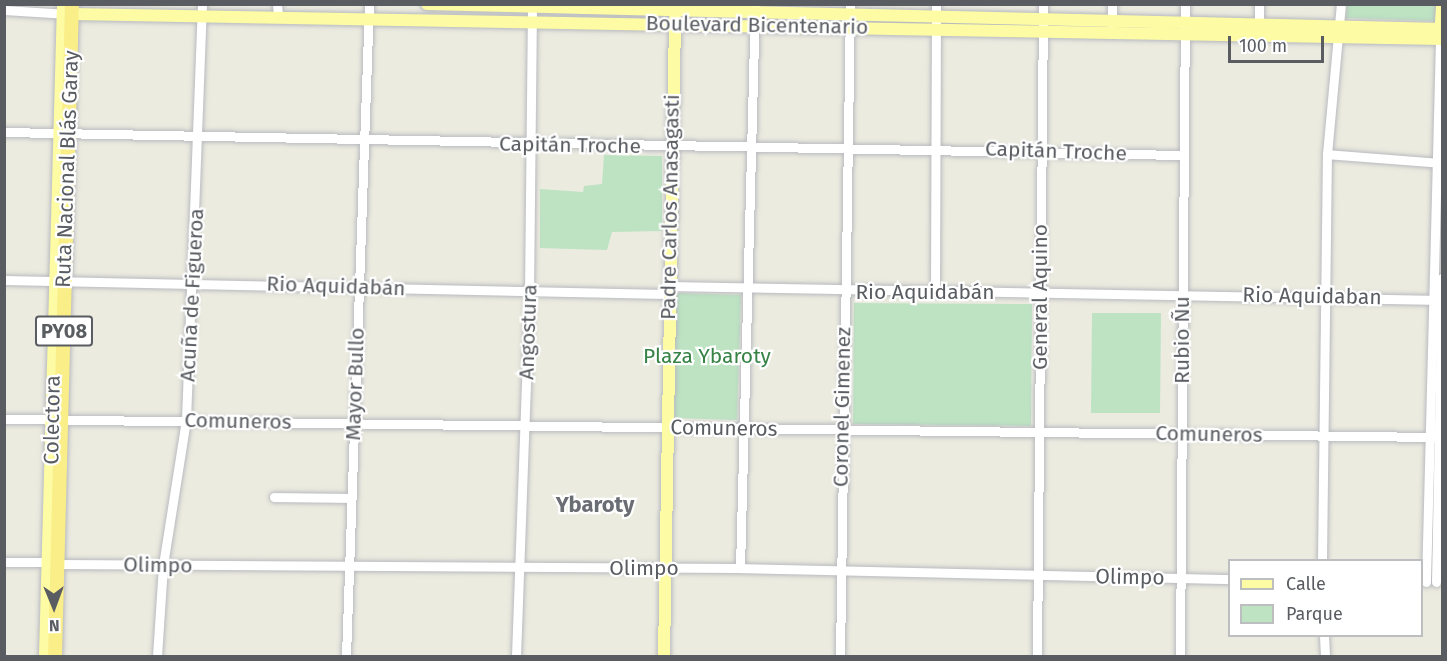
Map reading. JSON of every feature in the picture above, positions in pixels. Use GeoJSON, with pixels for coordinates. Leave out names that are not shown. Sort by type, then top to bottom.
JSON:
{"type":"FeatureCollection","features":[{"type":"Feature","properties":{"kind":"highway","name":"Ruta Nacional Blás Garay"},"geometry":{"type":"LineString","coordinates":[[55,657],[53,563],[59,419],[59,280],[67,9]]}},
{"type":"Feature","properties":{"kind":"main road","name":"Boulevard Bicentenario"},"geometry":{"type":"LineString","coordinates":[[427,4],[755,8],[1042,25],[1441,34]]}},
{"type":"Feature","properties":{"kind":"main road"},"geometry":{"type":"LineString","coordinates":[[1441,34],[1442,4]]}},
{"type":"Feature","properties":{"kind":"main road","name":"Padre Carlos Anasagasti"},"geometry":{"type":"LineString","coordinates":[[664,657],[667,290],[674,23],[677,7]]}},
{"type":"Feature","properties":{"kind":"main road","name":"Boulevard Bicentenario"},"geometry":{"type":"LineString","coordinates":[[67,9],[369,11],[454,19],[752,25],[850,15]]}},
{"type":"Feature","properties":{"kind":"main road"},"geometry":{"type":"LineString","coordinates":[[45,657],[53,563]]}},
{"type":"Feature","properties":{"kind":"street","name":"General Aquino"},"geometry":{"type":"LineString","coordinates":[[1037,657],[1043,4]]}},
{"type":"Feature","properties":{"kind":"street"},"geometry":{"type":"LineString","coordinates":[[1112,4],[1112,26]]}},
{"type":"Feature","properties":{"kind":"street","name":"Rubio Ñu"},"geometry":{"type":"LineString","coordinates":[[1180,657],[1182,155],[1185,4]]}},
{"type":"Feature","properties":{"kind":"street"},"geometry":{"type":"LineString","coordinates":[[1258,30],[1259,4]]}},
{"type":"Feature","properties":{"kind":"street"},"geometry":{"type":"LineString","coordinates":[[1322,559],[1327,154],[1341,32],[1341,4]]}},
{"type":"Feature","properties":{"kind":"street"},"geometry":{"type":"LineString","coordinates":[[454,5],[454,19]]}},
{"type":"Feature","properties":{"kind":"street","name":"Angostura"},"geometry":{"type":"LineString","coordinates":[[516,657],[530,293],[532,6]]}},
{"type":"Feature","properties":{"kind":"street"},"geometry":{"type":"LineString","coordinates":[[607,7],[607,22]]}},
{"type":"Feature","properties":{"kind":"street"},"geometry":{"type":"LineString","coordinates":[[740,568],[752,25],[755,8]]}},
{"type":"Feature","properties":{"kind":"street"},"geometry":{"type":"LineString","coordinates":[[4,10],[67,9]]}},
{"type":"Feature","properties":{"kind":"street","name":"Acuña de Figueroa"},"geometry":{"type":"LineString","coordinates":[[157,657],[163,566],[186,420],[194,283],[202,9]]}},
{"type":"Feature","properties":{"kind":"street","name":"Mayor Bullo"},"geometry":{"type":"LineString","coordinates":[[346,657],[369,11]]}},
{"type":"Feature","properties":{"kind":"street","name":"Coronel Gimenez"},"geometry":{"type":"LineString","coordinates":[[840,657],[839,571],[850,15]]}},
{"type":"Feature","properties":{"kind":"street"},"geometry":{"type":"LineString","coordinates":[[935,292],[937,17]]}},
{"type":"Feature","properties":{"kind":"street"},"geometry":{"type":"LineString","coordinates":[[1432,582],[1428,436],[1431,299],[1439,162],[1441,34]]}},
{"type":"Feature","properties":{"kind":"street","name":"Capitán Troche"},"geometry":{"type":"LineString","coordinates":[[4,132],[749,149],[936,148],[1182,155]]}},
{"type":"Feature","properties":{"kind":"street"},"geometry":{"type":"LineString","coordinates":[[1327,154],[1439,162]]}},
{"type":"Feature","properties":{"kind":"street"},"geometry":{"type":"LineString","coordinates":[[1432,582],[1441,436],[1443,278]]}},
{"type":"Feature","properties":{"kind":"street","name":"Rio Aquidabán"},"geometry":{"type":"LineString","coordinates":[[4,280],[359,286],[530,293],[745,289],[1182,293]]}},
{"type":"Feature","properties":{"kind":"street","name":"Rio Aquidaban"},"geometry":{"type":"LineString","coordinates":[[1182,293],[1442,300]]}},
{"type":"Feature","properties":{"kind":"street","name":"Comuneros"},"geometry":{"type":"LineString","coordinates":[[4,419],[665,426],[842,431],[1441,436]]}},
{"type":"Feature","properties":{"kind":"street"},"geometry":{"type":"LineString","coordinates":[[274,497],[351,498]]}},
{"type":"Feature","properties":{"kind":"street","name":"Olimpo"},"geometry":{"type":"LineString","coordinates":[[4,562],[350,568],[740,568],[1228,579]]}},
{"type":"Feature","properties":{"kind":"street"},"geometry":{"type":"LineString","coordinates":[[1324,637],[1325,657]]}},
{"type":"Feature","properties":{"kind":"green space"},"geometry":{"type":"Polygon","coordinates":[[[1347,5],[1436,5],[1435,21],[1346,18],[1347,5]]]}},
{"type":"Feature","properties":{"kind":"green space"},"geometry":{"type":"Polygon","coordinates":[[[604,155],[662,156],[662,231],[612,232],[607,250],[540,248],[540,189],[583,192],[584,186],[602,184],[604,155]]]}},
{"type":"Feature","properties":{"kind":"green space","name":"Plaza Ybaroty"},"geometry":{"type":"Polygon","coordinates":[[[676,293],[741,295],[737,420],[672,418],[676,293]]]}},
{"type":"Feature","properties":{"kind":"green space"},"geometry":{"type":"Polygon","coordinates":[[[854,303],[1032,304],[1031,426],[853,424],[854,303]]]}},
{"type":"Feature","properties":{"kind":"green space"},"geometry":{"type":"Polygon","coordinates":[[[1092,313],[1161,313],[1160,413],[1091,413],[1092,313]]]}},
{"type":"Feature","properties":{"kind":"district","name":"Ybaroty"},"geometry":{"type":"Point","coordinates":[595,505]}}]}
